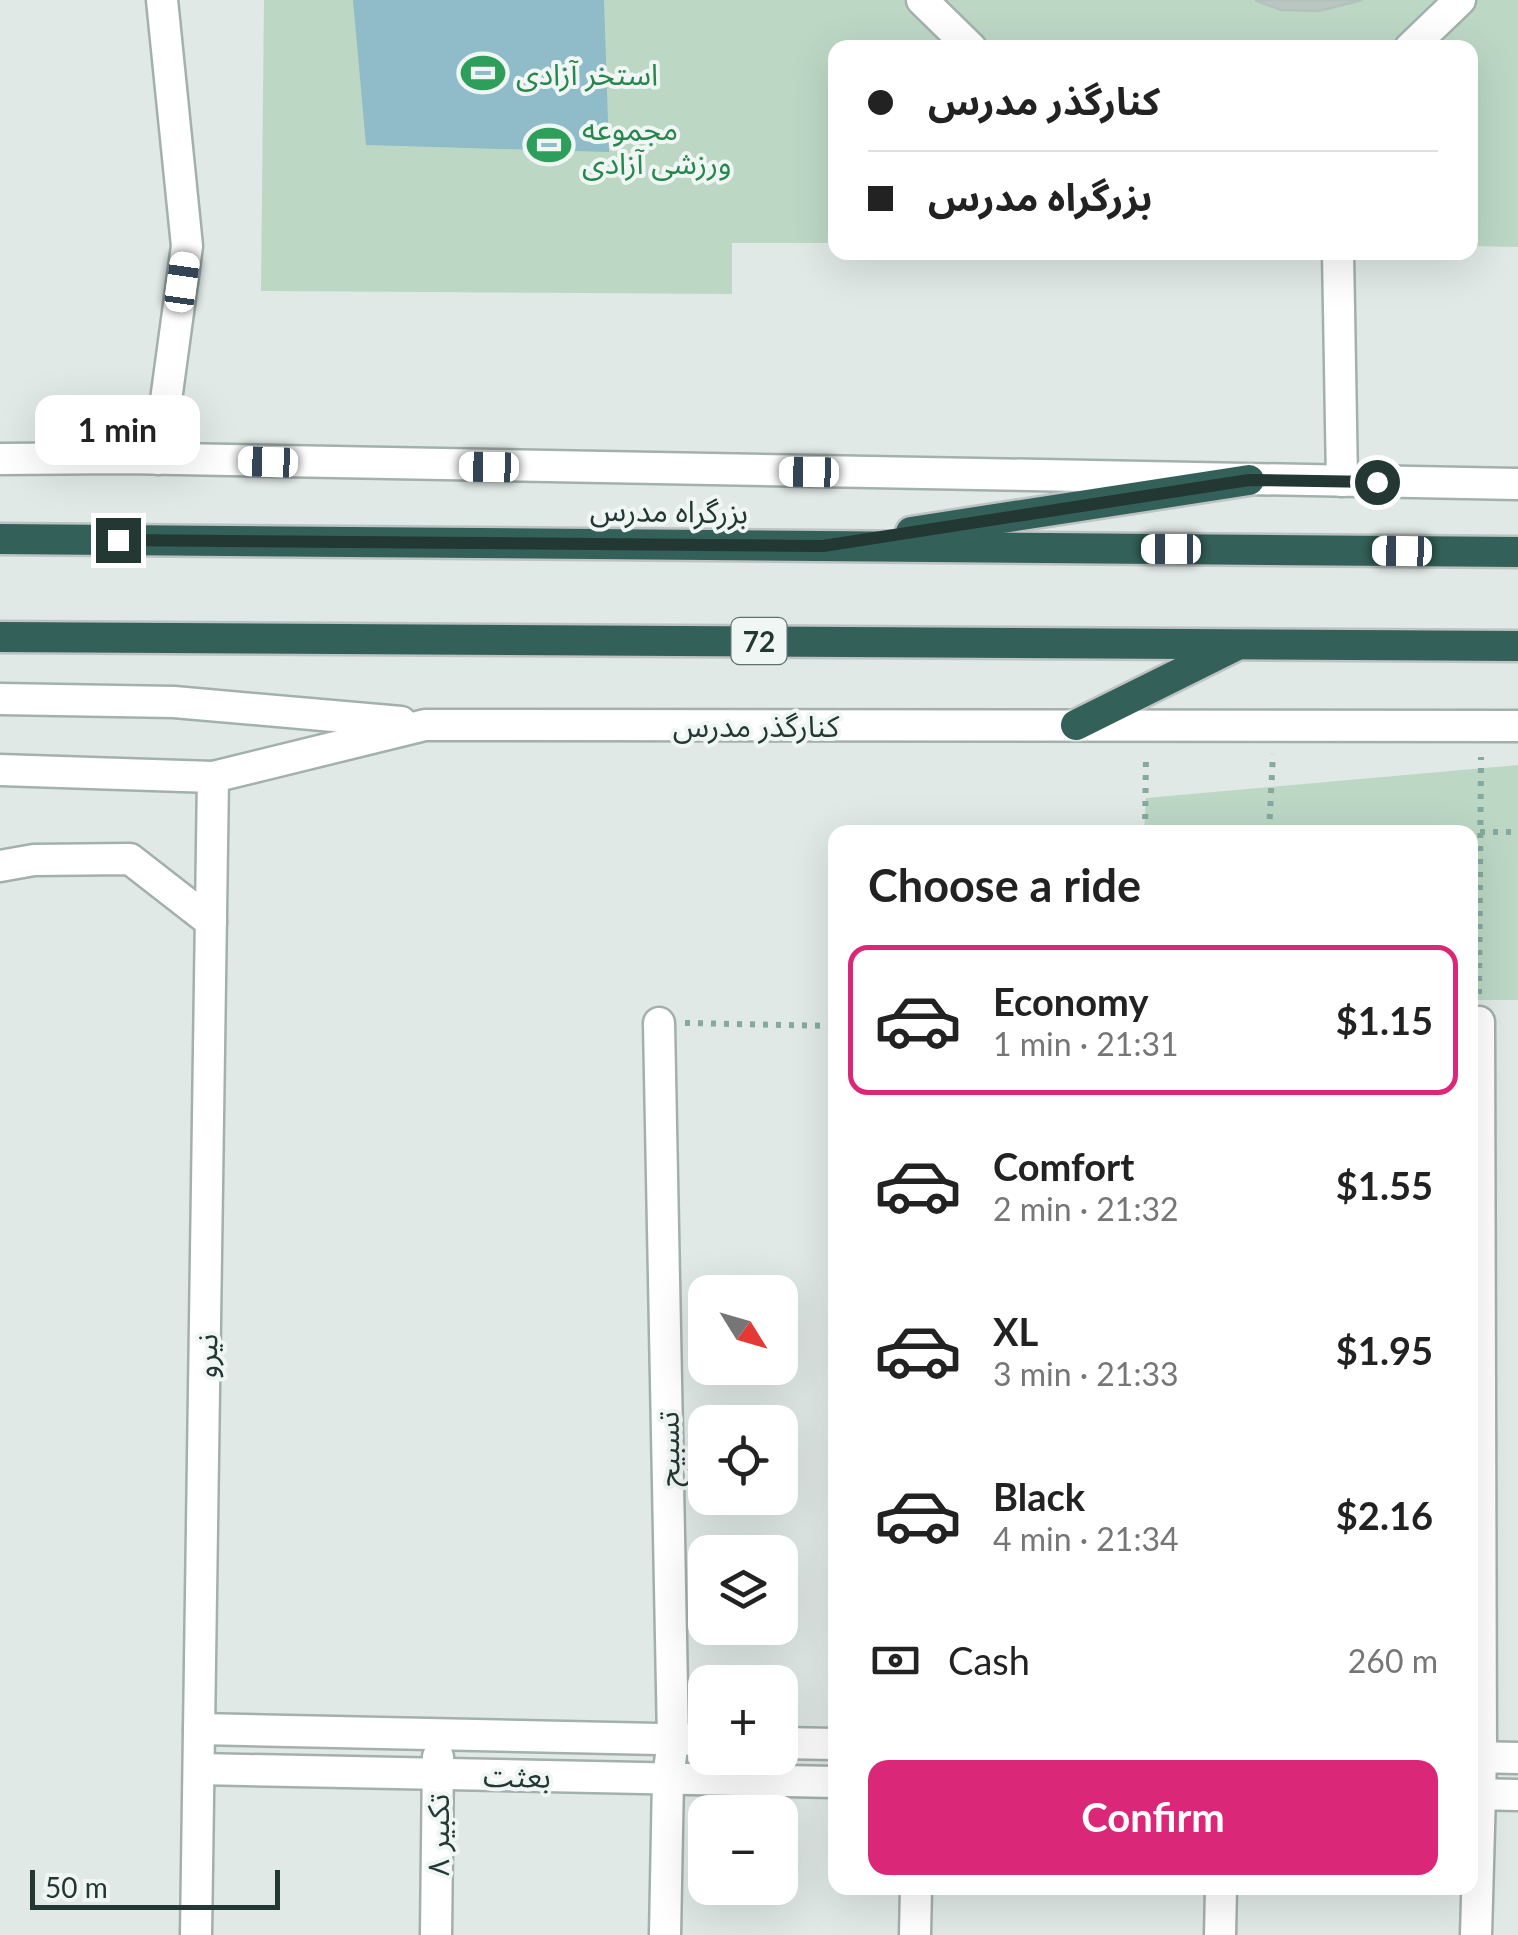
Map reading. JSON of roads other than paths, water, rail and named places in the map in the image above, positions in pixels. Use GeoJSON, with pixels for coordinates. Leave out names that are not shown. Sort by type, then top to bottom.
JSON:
{"type":"FeatureCollection","features":[{"type":"Feature","properties":{"kind":"highway"},"geometry":{"type":"LineString","coordinates":[[823,546],[1249,480]]}},
{"type":"Feature","properties":{"kind":"highway","name":"بزرگراه مدرس"},"geometry":{"type":"LineString","coordinates":[[0,538],[1518,552]]}},
{"type":"Feature","properties":{"kind":"highway","name":"72"},"geometry":{"type":"LineString","coordinates":[[0,637],[1518,646]]}},
{"type":"Feature","properties":{"kind":"highway"},"geometry":{"type":"LineString","coordinates":[[1076,724],[1240,643]]}},
{"type":"Feature","properties":{"kind":"street"},"geometry":{"type":"LineString","coordinates":[[158,459],[187,246],[162,0]]}},
{"type":"Feature","properties":{"kind":"street"},"geometry":{"type":"LineString","coordinates":[[922,0],[963,40]]}},
{"type":"Feature","properties":{"kind":"street"},"geometry":{"type":"LineString","coordinates":[[1418,40],[1460,0]]}},
{"type":"Feature","properties":{"kind":"street"},"geometry":{"type":"LineString","coordinates":[[1338,260],[1342,481]]}},
{"type":"Feature","properties":{"kind":"street"},"geometry":{"type":"LineString","coordinates":[[0,459],[1518,484]]}},
{"type":"Feature","properties":{"kind":"street"},"geometry":{"type":"LineString","coordinates":[[0,699],[174,702],[425,724]]}},
{"type":"Feature","properties":{"kind":"street","name":"کنارگذر مدرس"},"geometry":{"type":"LineString","coordinates":[[0,770],[213,776],[425,724],[1518,726]]}},
{"type":"Feature","properties":{"kind":"street","name":"نیرو"},"geometry":{"type":"LineString","coordinates":[[196,1935],[213,776]]}},
{"type":"Feature","properties":{"kind":"street"},"geometry":{"type":"LineString","coordinates":[[0,866],[34,860],[130,859],[211,922]]}},
{"type":"Feature","properties":{"kind":"street","name":"تسبیح"},"geometry":{"type":"LineString","coordinates":[[659,1023],[673,1740],[668,1778],[666,1935]]}},
{"type":"Feature","properties":{"kind":"street","name":"بعثت"},"geometry":{"type":"LineString","coordinates":[[200,1729],[688,1740]]}},
{"type":"Feature","properties":{"kind":"street","name":"تکبیر ۸"},"geometry":{"type":"LineString","coordinates":[[436,1935],[437,1774],[441,1734]]}},
{"type":"Feature","properties":{"kind":"street"},"geometry":{"type":"LineString","coordinates":[[798,1743],[828,1744]]}},
{"type":"Feature","properties":{"kind":"street"},"geometry":{"type":"LineString","coordinates":[[1478,1757],[1518,1758]]}},
{"type":"Feature","properties":{"kind":"street","name":"بعثت"},"geometry":{"type":"LineString","coordinates":[[199,1769],[828,1782]]}},
{"type":"Feature","properties":{"kind":"street"},"geometry":{"type":"LineString","coordinates":[[1478,1794],[1518,1795]]}},
{"type":"Feature","properties":{"kind":"street"},"geometry":{"type":"LineString","coordinates":[[915,1935],[916,1895]]}},
{"type":"Feature","properties":{"kind":"street"},"geometry":{"type":"LineString","coordinates":[[1220,1895],[1220,1935]]}},
{"type":"Feature","properties":{"kind":"street"},"geometry":{"type":"LineString","coordinates":[[1475,1895],[1476,1935]]}},
{"type":"Feature","properties":{"kind":"water","name":"استخر آزادی"},"geometry":{"type":"Polygon","coordinates":[[[353,0],[604,0],[609,152],[366,145],[353,0]]]}},
{"type":"Feature","properties":{"kind":"place","name":"استخر آزادی"},"geometry":{"type":"Point","coordinates":[483,73]}},
{"type":"Feature","properties":{"kind":"place","name":"مجموعه ورزشی آزادی"},"geometry":{"type":"Point","coordinates":[549,145]}}]}
